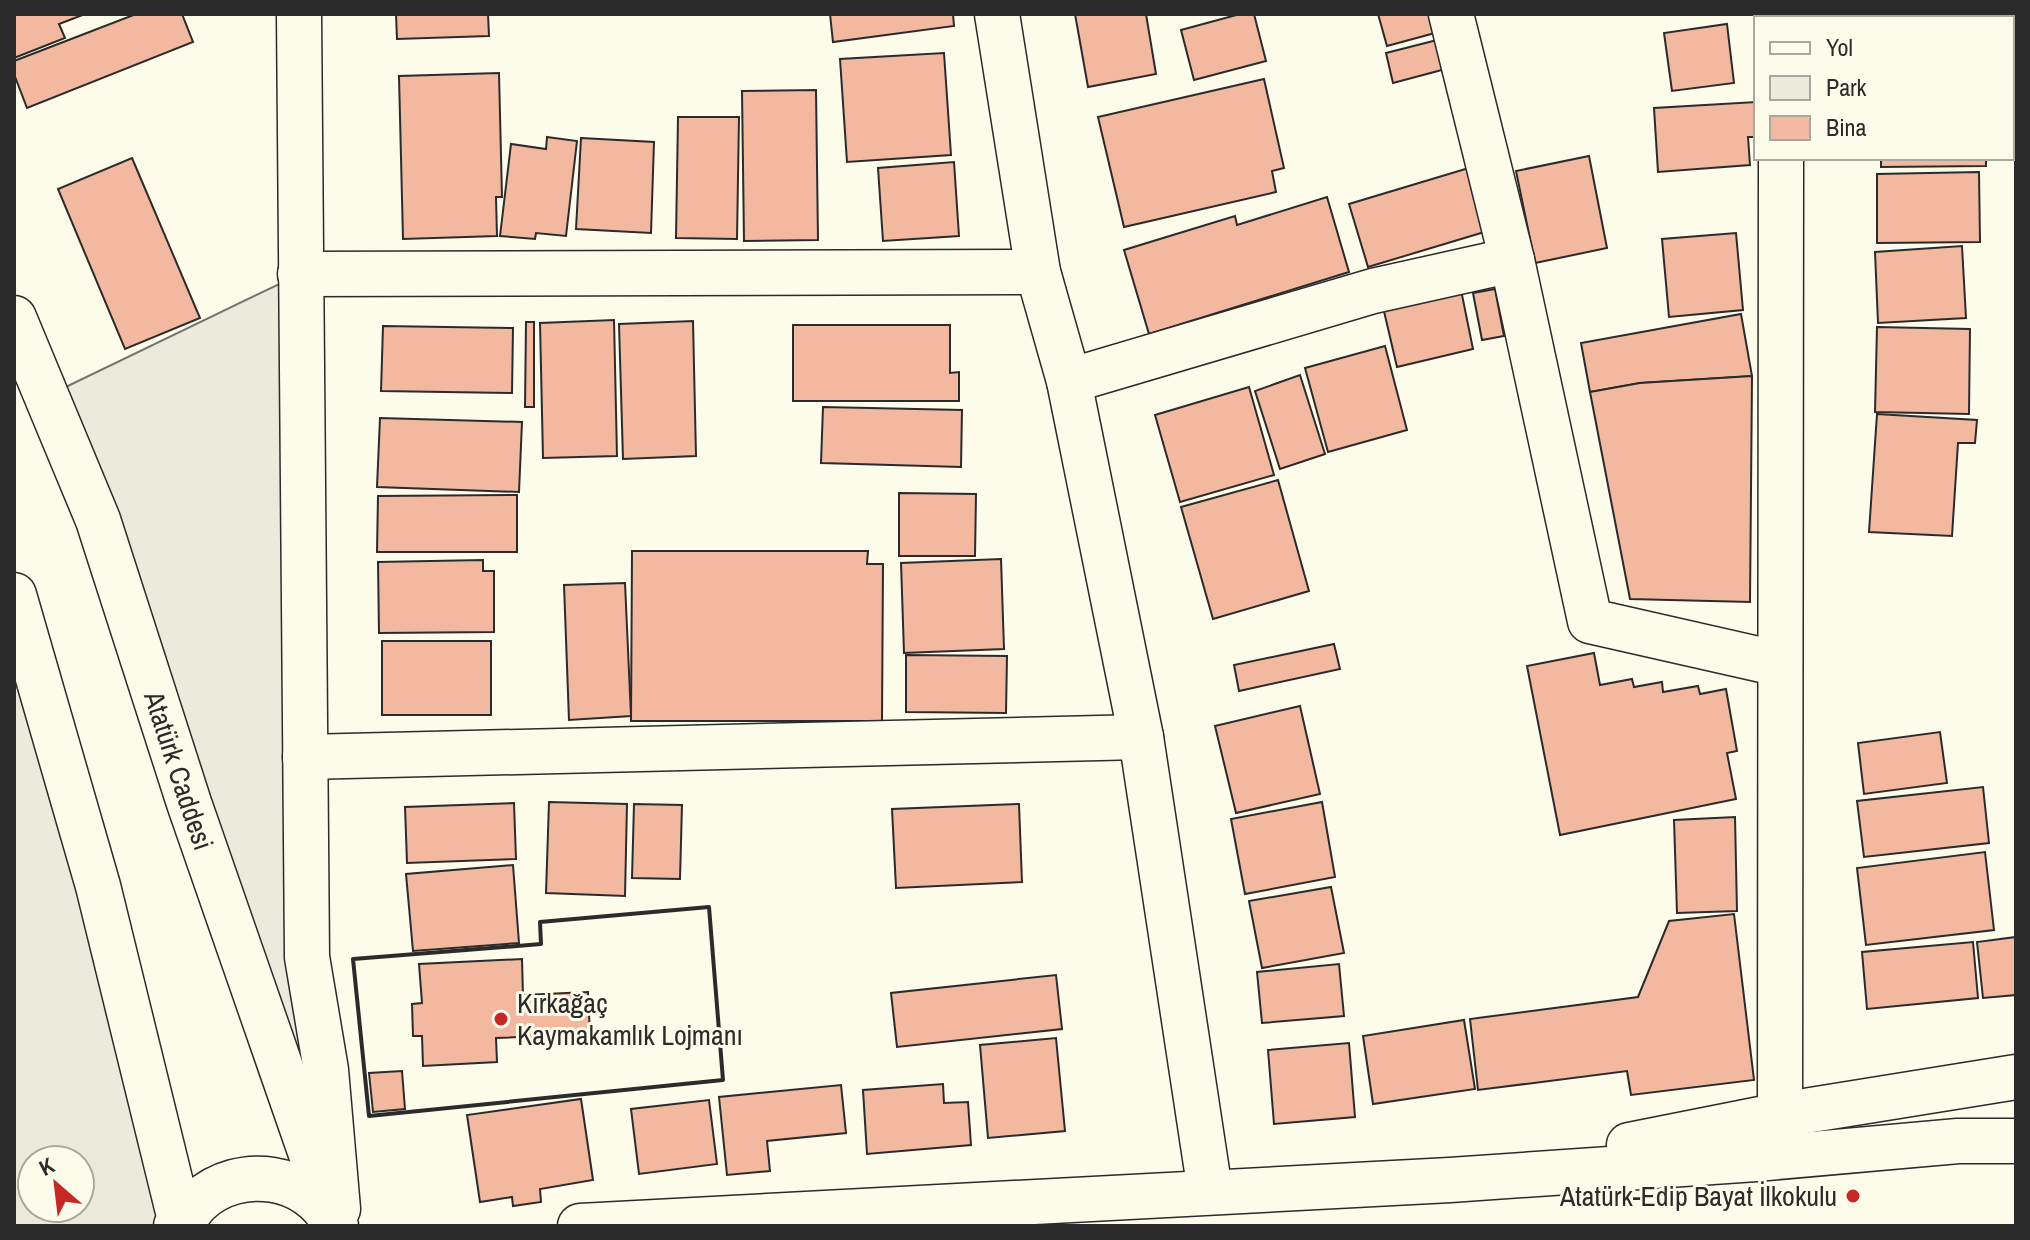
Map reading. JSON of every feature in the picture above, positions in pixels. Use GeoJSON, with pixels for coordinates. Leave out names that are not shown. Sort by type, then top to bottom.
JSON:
{"type":"FeatureCollection","features":[{"type":"Feature","properties":{"kind":"street"},"geometry":{"type":"LineString","coordinates":[[299,14],[307,957],[326,1070],[337,1226]]}},
{"type":"Feature","properties":{"kind":"street"},"geometry":{"type":"LineString","coordinates":[[997,14],[1038,272],[1069,381],[1141,737],[1210,1191]]}},
{"type":"Feature","properties":{"kind":"street"},"geometry":{"type":"LineString","coordinates":[[1451,14],[1512,260],[1590,621],[1780,664]]}},
{"type":"Feature","properties":{"kind":"street"},"geometry":{"type":"LineString","coordinates":[[1780,1115],[1781,160]]}},
{"type":"Feature","properties":{"kind":"street"},"geometry":{"type":"LineString","coordinates":[[1069,381],[1373,291],[1512,260]]}},
{"type":"Feature","properties":{"kind":"street"},"geometry":{"type":"LineString","coordinates":[[300,274],[1038,272]]}},
{"type":"Feature","properties":{"kind":"street","name":"Atatürk Caddesi"},"geometry":{"type":"LineString","coordinates":[[14,318],[98,520],[189,803],[337,1226]]}},
{"type":"Feature","properties":{"kind":"street"},"geometry":{"type":"LineString","coordinates":[[14,595],[98,886],[179,1225]]}},
{"type":"Feature","properties":{"kind":"street"},"geometry":{"type":"LineString","coordinates":[[305,757],[1141,737]]}},
{"type":"Feature","properties":{"kind":"street"},"geometry":{"type":"LineString","coordinates":[[1450,1180],[1780,1115],[2016,1077]]}},
{"type":"Feature","properties":{"kind":"street"},"geometry":{"type":"LineString","coordinates":[[580,1226],[1450,1180],[1756,1159],[1958,1141],[2016,1141]]}},
{"type":"Feature","properties":{"kind":"street"},"geometry":{"type":"LineString","coordinates":[[179,1225],[199,1201],[223,1185],[252,1178],[281,1181],[308,1193],[337,1226]]}},
{"type":"Feature","properties":{"kind":"green space"},"geometry":{"type":"Polygon","coordinates":[[[300,274],[340,1226],[47,396],[300,274]]]}},
{"type":"Feature","properties":{"kind":"green space"},"geometry":{"type":"Polygon","coordinates":[[[14,607],[164,1226],[14,1226],[14,607]]]}},
{"type":"Feature","properties":{"kind":"building"},"geometry":{"type":"Polygon","coordinates":[[[14,14],[85,14],[59,24],[65,38],[14,58],[14,14]]]}},
{"type":"Feature","properties":{"kind":"building"},"geometry":{"type":"Polygon","coordinates":[[[136,14],[182,14],[193,42],[27,108],[14,74],[14,61],[136,14]]]}},
{"type":"Feature","properties":{"kind":"building"},"geometry":{"type":"Polygon","coordinates":[[[396,14],[488,14],[489,36],[397,39],[396,14]]]}},
{"type":"Feature","properties":{"kind":"building"},"geometry":{"type":"Polygon","coordinates":[[[830,14],[953,14],[954,26],[833,42],[830,14]]]}},
{"type":"Feature","properties":{"kind":"building"},"geometry":{"type":"Polygon","coordinates":[[[1075,14],[1146,14],[1156,74],[1088,87],[1075,14]]]}},
{"type":"Feature","properties":{"kind":"building"},"geometry":{"type":"Polygon","coordinates":[[[1240,14],[1254,14],[1266,61],[1194,80],[1181,30],[1240,14]]]}},
{"type":"Feature","properties":{"kind":"building"},"geometry":{"type":"Polygon","coordinates":[[[1378,14],[1441,14],[1446,30],[1387,46],[1378,14]]]}},
{"type":"Feature","properties":{"kind":"building"},"geometry":{"type":"Polygon","coordinates":[[[1884,14],[1935,16],[1884,16],[1884,14]]]}},
{"type":"Feature","properties":{"kind":"building"},"geometry":{"type":"Polygon","coordinates":[[[1727,24],[1734,83],[1672,91],[1664,33],[1727,24]]]}},
{"type":"Feature","properties":{"kind":"building"},"geometry":{"type":"Polygon","coordinates":[[[1445,38],[1453,67],[1393,83],[1386,53],[1445,38]]]}},
{"type":"Feature","properties":{"kind":"building"},"geometry":{"type":"Polygon","coordinates":[[[944,53],[951,155],[847,162],[840,59],[944,53]]]}},
{"type":"Feature","properties":{"kind":"building"},"geometry":{"type":"Polygon","coordinates":[[[499,73],[502,197],[496,197],[497,236],[403,239],[399,76],[499,73]]]}},
{"type":"Feature","properties":{"kind":"building"},"geometry":{"type":"Polygon","coordinates":[[[1264,79],[1284,168],[1272,171],[1276,192],[1124,227],[1098,117],[1264,79]]]}},
{"type":"Feature","properties":{"kind":"building"},"geometry":{"type":"Polygon","coordinates":[[[816,90],[818,240],[744,241],[742,91],[816,90]]]}},
{"type":"Feature","properties":{"kind":"building"},"geometry":{"type":"Polygon","coordinates":[[[1754,102],[1754,137],[1748,137],[1750,165],[1658,172],[1654,108],[1754,102]]]}},
{"type":"Feature","properties":{"kind":"building"},"geometry":{"type":"Polygon","coordinates":[[[678,117],[739,117],[737,239],[676,238],[678,117]]]}},
{"type":"Feature","properties":{"kind":"building"},"geometry":{"type":"Polygon","coordinates":[[[547,137],[577,141],[566,236],[536,233],[535,239],[500,236],[511,144],[546,149],[547,137]]]}},
{"type":"Feature","properties":{"kind":"building"},"geometry":{"type":"Polygon","coordinates":[[[581,138],[654,142],[651,233],[576,229],[581,138]]]}},
{"type":"Feature","properties":{"kind":"building"},"geometry":{"type":"Polygon","coordinates":[[[1589,156],[1607,248],[1535,263],[1516,171],[1589,156]]]}},
{"type":"Feature","properties":{"kind":"building"},"geometry":{"type":"Polygon","coordinates":[[[132,158],[200,318],[125,349],[58,189],[132,158]]]}},
{"type":"Feature","properties":{"kind":"building"},"geometry":{"type":"Polygon","coordinates":[[[1881,160],[1986,160],[1986,166],[1881,167],[1881,160]]]}},
{"type":"Feature","properties":{"kind":"building"},"geometry":{"type":"Polygon","coordinates":[[[954,162],[959,236],[883,241],[878,168],[954,162]]]}},
{"type":"Feature","properties":{"kind":"building"},"geometry":{"type":"Polygon","coordinates":[[[1472,167],[1491,230],[1368,267],[1349,204],[1472,167]]]}},
{"type":"Feature","properties":{"kind":"building"},"geometry":{"type":"Polygon","coordinates":[[[1979,172],[1980,242],[1877,243],[1877,174],[1979,172]]]}},
{"type":"Feature","properties":{"kind":"building"},"geometry":{"type":"Polygon","coordinates":[[[1327,197],[1349,272],[1149,334],[1124,250],[1235,216],[1237,225],[1327,197]]]}},
{"type":"Feature","properties":{"kind":"building"},"geometry":{"type":"Polygon","coordinates":[[[1736,233],[1743,310],[1669,317],[1662,239],[1736,233]]]}},
{"type":"Feature","properties":{"kind":"building"},"geometry":{"type":"Polygon","coordinates":[[[1962,246],[1966,318],[1878,323],[1875,252],[1962,246]]]}},
{"type":"Feature","properties":{"kind":"building"},"geometry":{"type":"Polygon","coordinates":[[[1495,289],[1504,336],[1482,340],[1473,293],[1495,289]]]}},
{"type":"Feature","properties":{"kind":"building"},"geometry":{"type":"Polygon","coordinates":[[[1461,290],[1473,349],[1397,367],[1383,307],[1461,290]]]}},
{"type":"Feature","properties":{"kind":"building"},"geometry":{"type":"Polygon","coordinates":[[[1741,314],[1752,376],[1640,383],[1590,392],[1581,343],[1741,314]]]}},
{"type":"Feature","properties":{"kind":"building"},"geometry":{"type":"Polygon","coordinates":[[[614,320],[617,456],[543,458],[540,323],[614,320]]]}},
{"type":"Feature","properties":{"kind":"building"},"geometry":{"type":"Polygon","coordinates":[[[693,321],[696,456],[623,459],[619,324],[693,321]]]}},
{"type":"Feature","properties":{"kind":"building"},"geometry":{"type":"Polygon","coordinates":[[[526,322],[534,322],[534,407],[525,407],[526,322]]]}},
{"type":"Feature","properties":{"kind":"building"},"geometry":{"type":"Polygon","coordinates":[[[793,325],[950,325],[950,373],[959,372],[959,401],[793,401],[793,325]]]}},
{"type":"Feature","properties":{"kind":"building"},"geometry":{"type":"Polygon","coordinates":[[[383,326],[513,328],[512,393],[381,391],[383,326]]]}},
{"type":"Feature","properties":{"kind":"building"},"geometry":{"type":"Polygon","coordinates":[[[1877,327],[1970,329],[1969,414],[1875,412],[1877,327]]]}},
{"type":"Feature","properties":{"kind":"building"},"geometry":{"type":"Polygon","coordinates":[[[1385,346],[1407,430],[1328,452],[1305,368],[1385,346]]]}},
{"type":"Feature","properties":{"kind":"building"},"geometry":{"type":"Polygon","coordinates":[[[1300,375],[1325,454],[1280,469],[1255,391],[1300,375]]]}},
{"type":"Feature","properties":{"kind":"building"},"geometry":{"type":"Polygon","coordinates":[[[1752,376],[1750,602],[1630,599],[1590,392],[1640,383],[1752,376]]]}},
{"type":"Feature","properties":{"kind":"building"},"geometry":{"type":"Polygon","coordinates":[[[1249,387],[1274,475],[1180,502],[1155,415],[1249,387]]]}},
{"type":"Feature","properties":{"kind":"building"},"geometry":{"type":"Polygon","coordinates":[[[823,407],[962,410],[961,467],[821,463],[823,407]]]}},
{"type":"Feature","properties":{"kind":"building"},"geometry":{"type":"Polygon","coordinates":[[[1877,414],[1977,420],[1975,443],[1958,443],[1952,536],[1869,532],[1877,414]]]}},
{"type":"Feature","properties":{"kind":"building"},"geometry":{"type":"Polygon","coordinates":[[[380,418],[522,422],[519,492],[377,487],[380,418]]]}},
{"type":"Feature","properties":{"kind":"building"},"geometry":{"type":"Polygon","coordinates":[[[1278,480],[1309,591],[1213,619],[1181,507],[1278,480]]]}},
{"type":"Feature","properties":{"kind":"building"},"geometry":{"type":"Polygon","coordinates":[[[899,493],[976,494],[975,556],[899,556],[899,493]]]}},
{"type":"Feature","properties":{"kind":"building"},"geometry":{"type":"Polygon","coordinates":[[[517,495],[517,552],[377,552],[378,496],[517,495]]]}},
{"type":"Feature","properties":{"kind":"building"},"geometry":{"type":"Polygon","coordinates":[[[632,551],[868,551],[867,564],[883,564],[882,721],[631,721],[632,551]]]}},
{"type":"Feature","properties":{"kind":"building"},"geometry":{"type":"Polygon","coordinates":[[[1001,559],[1004,649],[904,653],[901,563],[1001,559]]]}},
{"type":"Feature","properties":{"kind":"building"},"geometry":{"type":"Polygon","coordinates":[[[483,560],[483,571],[494,571],[494,632],[379,633],[378,562],[483,560]]]}},
{"type":"Feature","properties":{"kind":"building"},"geometry":{"type":"Polygon","coordinates":[[[625,583],[631,716],[569,720],[564,585],[625,583]]]}},
{"type":"Feature","properties":{"kind":"building"},"geometry":{"type":"Polygon","coordinates":[[[382,641],[491,641],[491,715],[382,715],[382,641]]]}},
{"type":"Feature","properties":{"kind":"building"},"geometry":{"type":"Polygon","coordinates":[[[1334,644],[1340,669],[1239,691],[1234,665],[1334,644]]]}},
{"type":"Feature","properties":{"kind":"building"},"geometry":{"type":"Polygon","coordinates":[[[1594,653],[1600,685],[1632,679],[1634,687],[1662,682],[1663,692],[1698,686],[1700,694],[1726,689],[1737,751],[1727,753],[1736,799],[1560,835],[1527,666],[1594,653]]]}},
{"type":"Feature","properties":{"kind":"building"},"geometry":{"type":"Polygon","coordinates":[[[906,655],[1007,656],[1006,713],[906,712],[906,655]]]}},
{"type":"Feature","properties":{"kind":"building"},"geometry":{"type":"Polygon","coordinates":[[[1300,706],[1320,794],[1236,813],[1215,726],[1300,706]]]}},
{"type":"Feature","properties":{"kind":"building"},"geometry":{"type":"Polygon","coordinates":[[[1940,732],[1947,783],[1864,794],[1858,743],[1940,732]]]}},
{"type":"Feature","properties":{"kind":"building"},"geometry":{"type":"Polygon","coordinates":[[[1983,787],[1989,843],[1864,857],[1857,801],[1983,787]]]}},
{"type":"Feature","properties":{"kind":"building"},"geometry":{"type":"Polygon","coordinates":[[[549,802],[627,804],[625,896],[546,893],[549,802]]]}},
{"type":"Feature","properties":{"kind":"building"},"geometry":{"type":"Polygon","coordinates":[[[1322,802],[1335,877],[1245,894],[1231,819],[1322,802]]]}},
{"type":"Feature","properties":{"kind":"building"},"geometry":{"type":"Polygon","coordinates":[[[514,803],[516,859],[407,863],[405,807],[514,803]]]}},
{"type":"Feature","properties":{"kind":"building"},"geometry":{"type":"Polygon","coordinates":[[[634,804],[682,805],[680,879],[632,878],[634,804]]]}},
{"type":"Feature","properties":{"kind":"building"},"geometry":{"type":"Polygon","coordinates":[[[1019,804],[1022,882],[896,888],[892,809],[1019,804]]]}},
{"type":"Feature","properties":{"kind":"building"},"geometry":{"type":"Polygon","coordinates":[[[1735,817],[1737,911],[1677,913],[1674,820],[1735,817]]]}},
{"type":"Feature","properties":{"kind":"building"},"geometry":{"type":"Polygon","coordinates":[[[1985,852],[1994,930],[1866,945],[1857,868],[1985,852]]]}},
{"type":"Feature","properties":{"kind":"building"},"geometry":{"type":"Polygon","coordinates":[[[513,865],[519,943],[413,951],[406,874],[513,865]]]}},
{"type":"Feature","properties":{"kind":"building"},"geometry":{"type":"Polygon","coordinates":[[[1331,887],[1344,953],[1262,968],[1249,901],[1331,887]]]}},
{"type":"Feature","properties":{"kind":"building"},"geometry":{"type":"Polygon","coordinates":[[[1734,914],[1754,1080],[1631,1095],[1627,1071],[1478,1090],[1470,1019],[1638,997],[1669,921],[1734,914]]]}},
{"type":"Feature","properties":{"kind":"building"},"geometry":{"type":"Polygon","coordinates":[[[2016,937],[2016,995],[1983,998],[1977,942],[2016,937]]]}},
{"type":"Feature","properties":{"kind":"building"},"geometry":{"type":"Polygon","coordinates":[[[1973,942],[1978,998],[1867,1009],[1862,952],[1973,942]]]}},
{"type":"Feature","properties":{"kind":"building","name":"Kırkağaç Kaymakamlık Lojmanı"},"geometry":{"type":"Polygon","coordinates":[[[522,959],[523,995],[588,992],[590,1034],[496,1038],[497,1062],[423,1066],[422,1036],[413,1036],[412,1004],[422,1003],[419,964],[522,959]]]}},
{"type":"Feature","properties":{"kind":"building"},"geometry":{"type":"Polygon","coordinates":[[[1339,964],[1344,1016],[1262,1023],[1257,972],[1339,964]]]}},
{"type":"Feature","properties":{"kind":"building"},"geometry":{"type":"Polygon","coordinates":[[[1056,975],[1062,1029],[897,1047],[891,993],[1056,975]]]}},
{"type":"Feature","properties":{"kind":"building"},"geometry":{"type":"Polygon","coordinates":[[[1464,1020],[1475,1089],[1373,1104],[1363,1036],[1464,1020]]]}},
{"type":"Feature","properties":{"kind":"building"},"geometry":{"type":"Polygon","coordinates":[[[1056,1038],[1065,1131],[988,1138],[980,1045],[1056,1038]]]}},
{"type":"Feature","properties":{"kind":"building"},"geometry":{"type":"Polygon","coordinates":[[[1349,1043],[1355,1117],[1274,1124],[1268,1050],[1349,1043]]]}},
{"type":"Feature","properties":{"kind":"building"},"geometry":{"type":"Polygon","coordinates":[[[402,1071],[405,1109],[373,1112],[369,1073],[402,1071]]]}},
{"type":"Feature","properties":{"kind":"building"},"geometry":{"type":"Polygon","coordinates":[[[943,1084],[944,1103],[968,1102],[971,1145],[867,1154],[863,1090],[943,1084]]]}},
{"type":"Feature","properties":{"kind":"building"},"geometry":{"type":"Polygon","coordinates":[[[841,1085],[846,1133],[767,1141],[770,1171],[727,1175],[719,1097],[841,1085]]]}},
{"type":"Feature","properties":{"kind":"building"},"geometry":{"type":"Polygon","coordinates":[[[581,1099],[593,1180],[540,1189],[541,1202],[513,1206],[512,1197],[480,1202],[467,1115],[581,1099]]]}},
{"type":"Feature","properties":{"kind":"building"},"geometry":{"type":"Polygon","coordinates":[[[709,1100],[717,1164],[639,1174],[631,1109],[709,1100]]]}},
{"type":"Feature","properties":{"kind":"wall"},"geometry":{"type":"LineString","coordinates":[[709,907],[723,1080],[369,1116],[353,959],[541,944],[540,922],[709,907]]}},
{"type":"Feature","properties":{"kind":"place","name":"Kırkağaç Kaymakamlık Lojmanı"},"geometry":{"type":"Point","coordinates":[501,1019]}},
{"type":"Feature","properties":{"kind":"place","name":"Atatürk-Edip Bayat İlkokulu"},"geometry":{"type":"Point","coordinates":[1853,1196]}}]}
